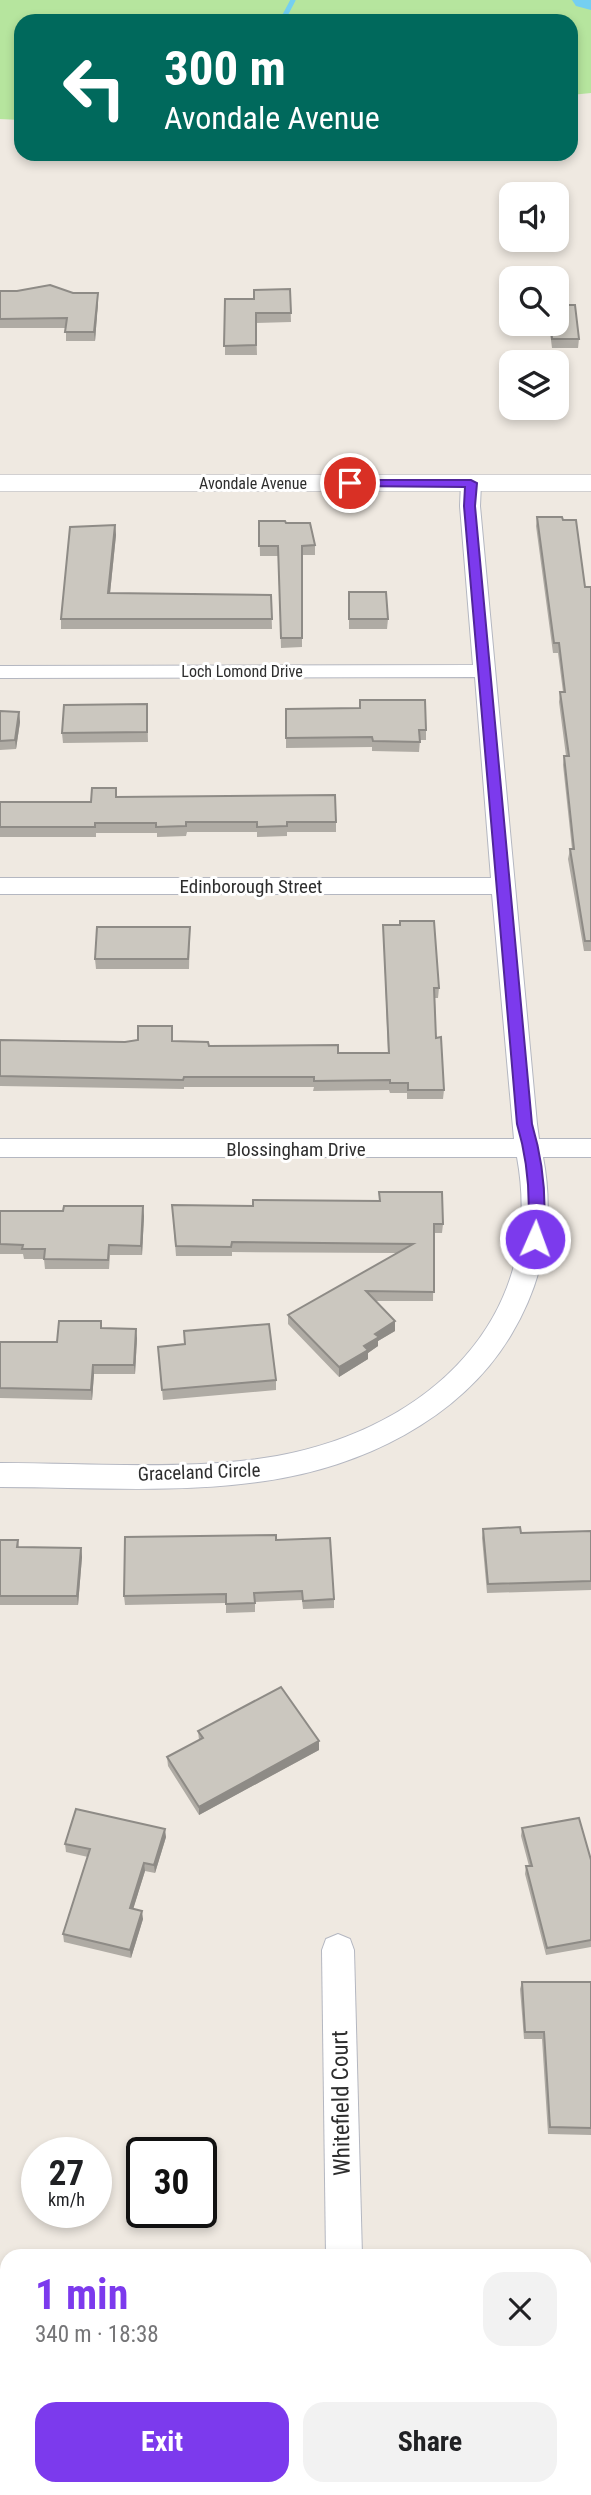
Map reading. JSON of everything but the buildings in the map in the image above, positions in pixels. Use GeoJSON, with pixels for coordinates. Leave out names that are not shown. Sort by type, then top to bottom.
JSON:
{"type":"FeatureCollection","features":[{"type":"Feature","properties":{"kind":"street","name":"Graceland Circle"},"geometry":{"type":"LineString","coordinates":[[0,1475],[221,1475],[280,1467],[326,1456],[368,1440],[411,1417],[449,1391],[481,1360],[515,1309],[526,1285],[537,1218],[532,1149],[524,1124],[502,886],[470,506],[471,483]]}},
{"type":"Feature","properties":{"kind":"street","name":"Avondale Avenue"},"geometry":{"type":"LineString","coordinates":[[0,484],[591,483]]}},
{"type":"Feature","properties":{"kind":"street","name":"Loch Lomond Drive"},"geometry":{"type":"LineString","coordinates":[[0,672],[484,671]]}},
{"type":"Feature","properties":{"kind":"street","name":"Edinborough Street"},"geometry":{"type":"LineString","coordinates":[[0,887],[502,886]]}},
{"type":"Feature","properties":{"kind":"street","name":"Blossingham Drive"},"geometry":{"type":"LineString","coordinates":[[0,1148],[591,1148]]}},
{"type":"Feature","properties":{"kind":"street","name":"Whitefield Court"},"geometry":{"type":"LineString","coordinates":[[338,1950],[344,2249]]}},
{"type":"Feature","properties":{"kind":"green space"},"geometry":{"type":"Polygon","coordinates":[[[0,0],[591,0],[591,93],[578,94],[578,14],[14,14],[14,120],[0,119],[0,0]]]}},
{"type":"Feature","properties":{"kind":"waterway"},"geometry":{"type":"LineString","coordinates":[[286,14],[293,0]]}},
{"type":"Feature","properties":{"kind":"waterway"},"geometry":{"type":"LineString","coordinates":[[587,0],[591,1]]}},
{"type":"Feature","properties":{"kind":"route"},"geometry":{"type":"LineString","coordinates":[[350,483],[471,483],[470,506],[502,886],[524,1124],[532,1149],[537,1218],[535,1239]]}}]}
